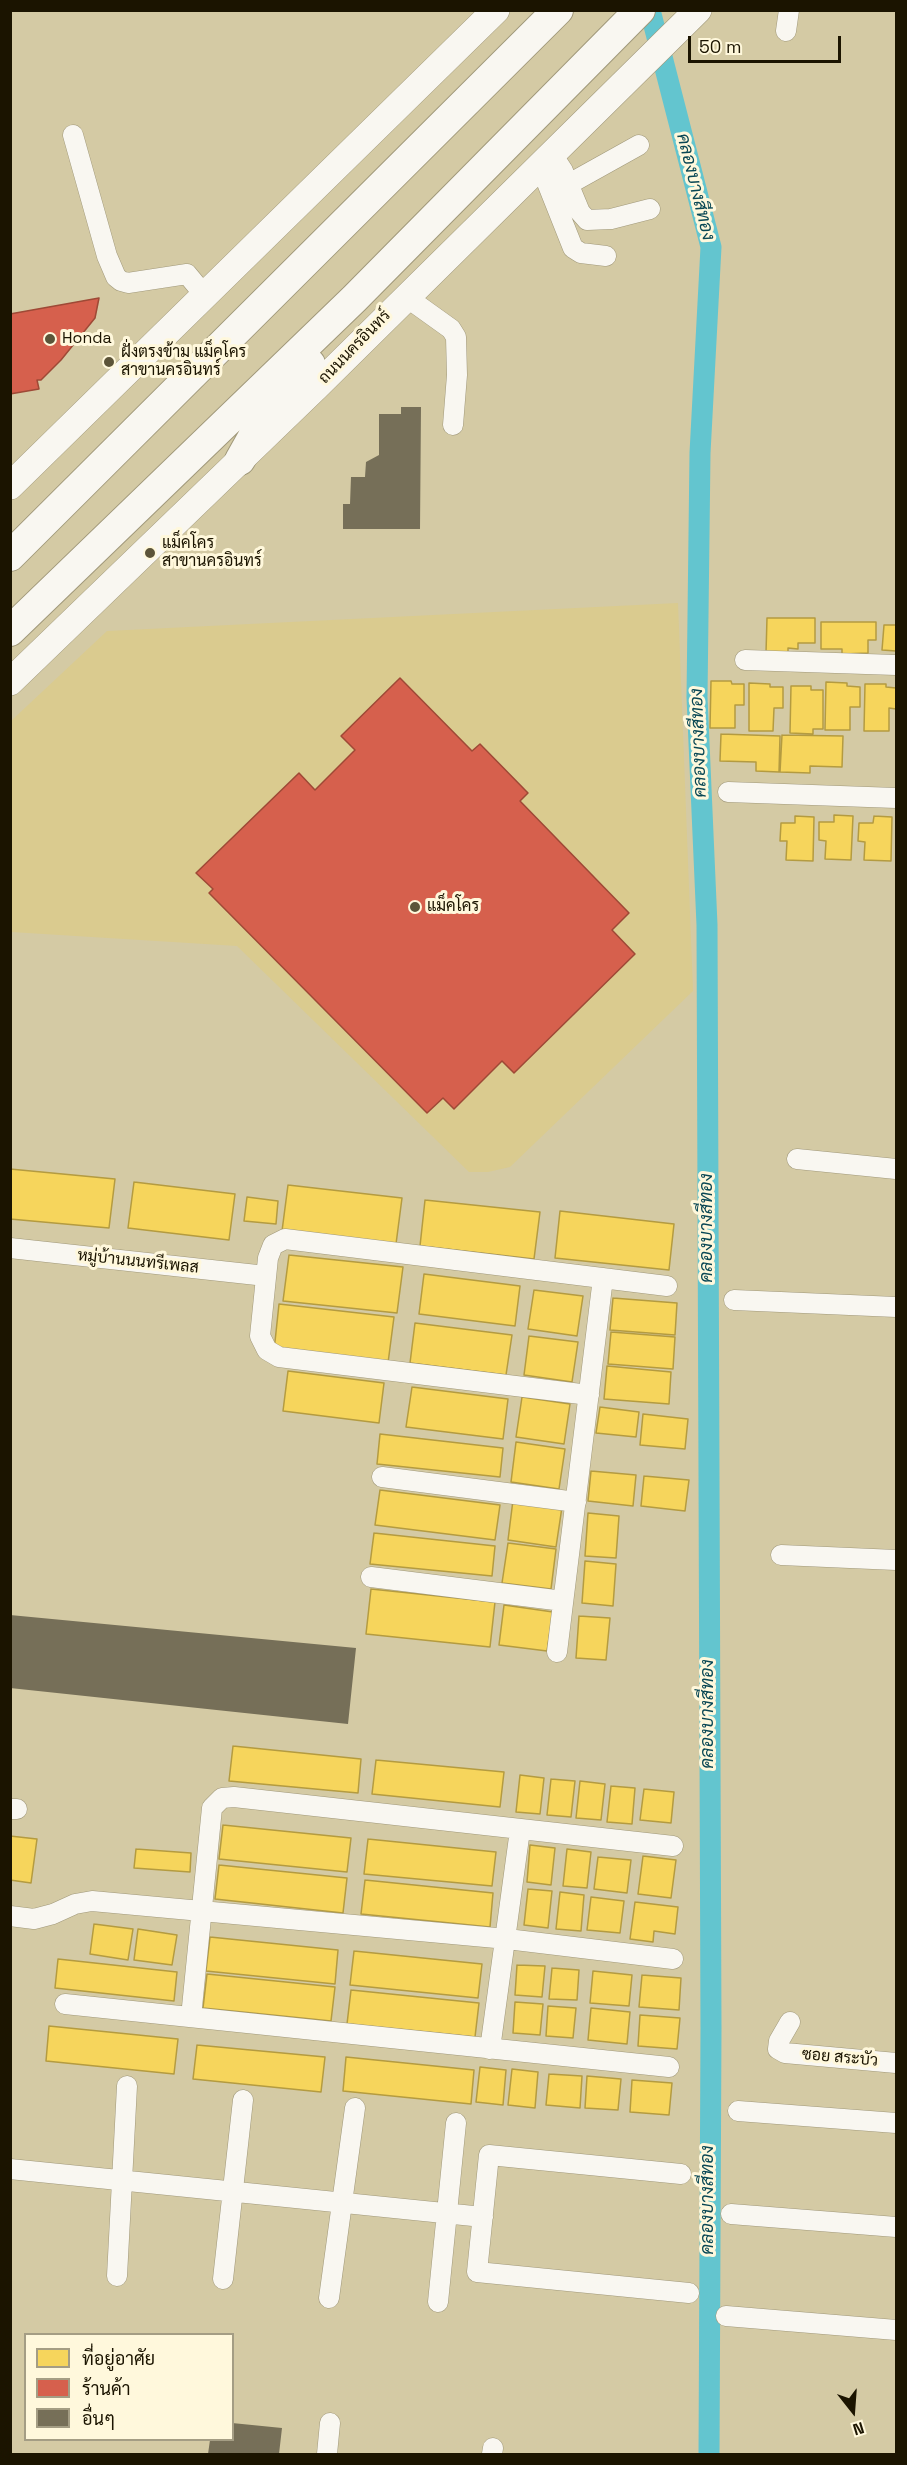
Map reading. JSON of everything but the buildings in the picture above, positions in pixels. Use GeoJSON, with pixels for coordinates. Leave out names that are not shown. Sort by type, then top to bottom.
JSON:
{"type":"FeatureCollection","features":[{"type":"Feature","properties":{"kind":"main road"},"geometry":{"type":"LineString","coordinates":[[10,486],[206,297],[496,10]]}},
{"type":"Feature","properties":{"kind":"main road"},"geometry":{"type":"LineString","coordinates":[[10,556],[558,10]]}},
{"type":"Feature","properties":{"kind":"main road","name":"ถนนนครอินทร์"},"geometry":{"type":"LineString","coordinates":[[10,631],[354,299],[640,10]]}},
{"type":"Feature","properties":{"kind":"main road","name":"ถนนนครอินทร์"},"geometry":{"type":"LineString","coordinates":[[10,682],[240,460],[694,14]]}},
{"type":"Feature","properties":{"kind":"main road"},"geometry":{"type":"LineString","coordinates":[[240,460],[258,429],[325,344],[354,299]]}},
{"type":"Feature","properties":{"kind":"street"},"geometry":{"type":"LineString","coordinates":[[786,31],[789,10]]}},
{"type":"Feature","properties":{"kind":"street"},"geometry":{"type":"LineString","coordinates":[[73,135],[107,256],[116,277],[121,282],[128,283],[186,274],[206,297]]}},
{"type":"Feature","properties":{"kind":"street"},"geometry":{"type":"LineString","coordinates":[[569,184],[639,145]]}},
{"type":"Feature","properties":{"kind":"street"},"geometry":{"type":"LineString","coordinates":[[546,160],[569,184],[580,212],[588,220],[611,219],[650,209]]}},
{"type":"Feature","properties":{"kind":"street"},"geometry":{"type":"LineString","coordinates":[[546,160],[573,248],[581,253],[606,256]]}},
{"type":"Feature","properties":{"kind":"street"},"geometry":{"type":"LineString","coordinates":[[405,296],[451,329],[456,337],[457,375],[453,425]]}},
{"type":"Feature","properties":{"kind":"street"},"geometry":{"type":"LineString","coordinates":[[744,660],[897,664]]}},
{"type":"Feature","properties":{"kind":"street"},"geometry":{"type":"LineString","coordinates":[[728,792],[897,798]]}},
{"type":"Feature","properties":{"kind":"street"},"geometry":{"type":"LineString","coordinates":[[797,1159],[897,1168]]}},
{"type":"Feature","properties":{"kind":"street"},"geometry":{"type":"LineString","coordinates":[[589,1395],[279,1357],[267,1350],[260,1336],[268,1258],[273,1245],[285,1239],[667,1286]]}},
{"type":"Feature","properties":{"kind":"street","name":"หมู่บ้านนนทรีเพลส"},"geometry":{"type":"LineString","coordinates":[[10,1248],[266,1276]]}},
{"type":"Feature","properties":{"kind":"street"},"geometry":{"type":"LineString","coordinates":[[557,1652],[603,1278]]}},
{"type":"Feature","properties":{"kind":"street"},"geometry":{"type":"LineString","coordinates":[[734,1300],[897,1307]]}},
{"type":"Feature","properties":{"kind":"street"},"geometry":{"type":"LineString","coordinates":[[382,1477],[576,1502]]}},
{"type":"Feature","properties":{"kind":"street"},"geometry":{"type":"LineString","coordinates":[[781,1555],[897,1560]]}},
{"type":"Feature","properties":{"kind":"street"},"geometry":{"type":"LineString","coordinates":[[371,1577],[563,1601]]}},
{"type":"Feature","properties":{"kind":"street"},"geometry":{"type":"LineString","coordinates":[[191,2018],[212,1808],[222,1798],[234,1797],[673,1846]]}},
{"type":"Feature","properties":{"kind":"street"},"geometry":{"type":"LineString","coordinates":[[490,2049],[520,1830]]}},
{"type":"Feature","properties":{"kind":"street"},"geometry":{"type":"LineString","coordinates":[[10,1916],[34,1918],[53,1914],[75,1904],[92,1901],[507,1938],[673,1959]]}},
{"type":"Feature","properties":{"kind":"street"},"geometry":{"type":"LineString","coordinates":[[65,2004],[669,2067]]}},
{"type":"Feature","properties":{"kind":"street","name":"ซอย สระบัว"},"geometry":{"type":"LineString","coordinates":[[790,2022],[779,2041],[778,2049],[785,2053],[897,2063]]}},
{"type":"Feature","properties":{"kind":"street"},"geometry":{"type":"LineString","coordinates":[[117,2276],[127,2086]]}},
{"type":"Feature","properties":{"kind":"street"},"geometry":{"type":"LineString","coordinates":[[223,2279],[243,2100]]}},
{"type":"Feature","properties":{"kind":"street"},"geometry":{"type":"LineString","coordinates":[[329,2298],[355,2108]]}},
{"type":"Feature","properties":{"kind":"street"},"geometry":{"type":"LineString","coordinates":[[738,2111],[897,2123]]}},
{"type":"Feature","properties":{"kind":"street"},"geometry":{"type":"LineString","coordinates":[[438,2302],[456,2122]]}},
{"type":"Feature","properties":{"kind":"street"},"geometry":{"type":"LineString","coordinates":[[681,2174],[489,2155],[477,2272],[689,2293]]}},
{"type":"Feature","properties":{"kind":"street"},"geometry":{"type":"LineString","coordinates":[[10,2169],[483,2217]]}},
{"type":"Feature","properties":{"kind":"street"},"geometry":{"type":"LineString","coordinates":[[731,2214],[897,2227]]}},
{"type":"Feature","properties":{"kind":"street"},"geometry":{"type":"LineString","coordinates":[[726,2316],[897,2330]]}},
{"type":"Feature","properties":{"kind":"street"},"geometry":{"type":"LineString","coordinates":[[327,2454],[330,2423]]}},
{"type":"Feature","properties":{"kind":"shaded area"},"geometry":{"type":"Polygon","coordinates":[[[678,603],[693,991],[510,1167],[488,1172],[469,1172],[237,946],[11,932],[11,721],[107,631],[678,603]]]}},
{"type":"Feature","properties":{"kind":"waterway","name":"คลองบางสีทอง"},"geometry":{"type":"LineString","coordinates":[[650,10],[711,247],[700,453],[697,697],[707,925],[711,2027],[709,2454]]}},
{"type":"Feature","properties":{"kind":"place","name":"Honda"},"geometry":{"type":"Point","coordinates":[50,339]}},
{"type":"Feature","properties":{"kind":"place","name":"ฝั่งตรงข้าม แม็คโคร สาขานครอินทร์"},"geometry":{"type":"Point","coordinates":[109,362]}},
{"type":"Feature","properties":{"kind":"place","name":"แม็คโคร สาขานครอินทร์"},"geometry":{"type":"Point","coordinates":[150,553]}},
{"type":"Feature","properties":{"kind":"place","name":"แม็คโคร"},"geometry":{"type":"Point","coordinates":[415,907]}}]}
